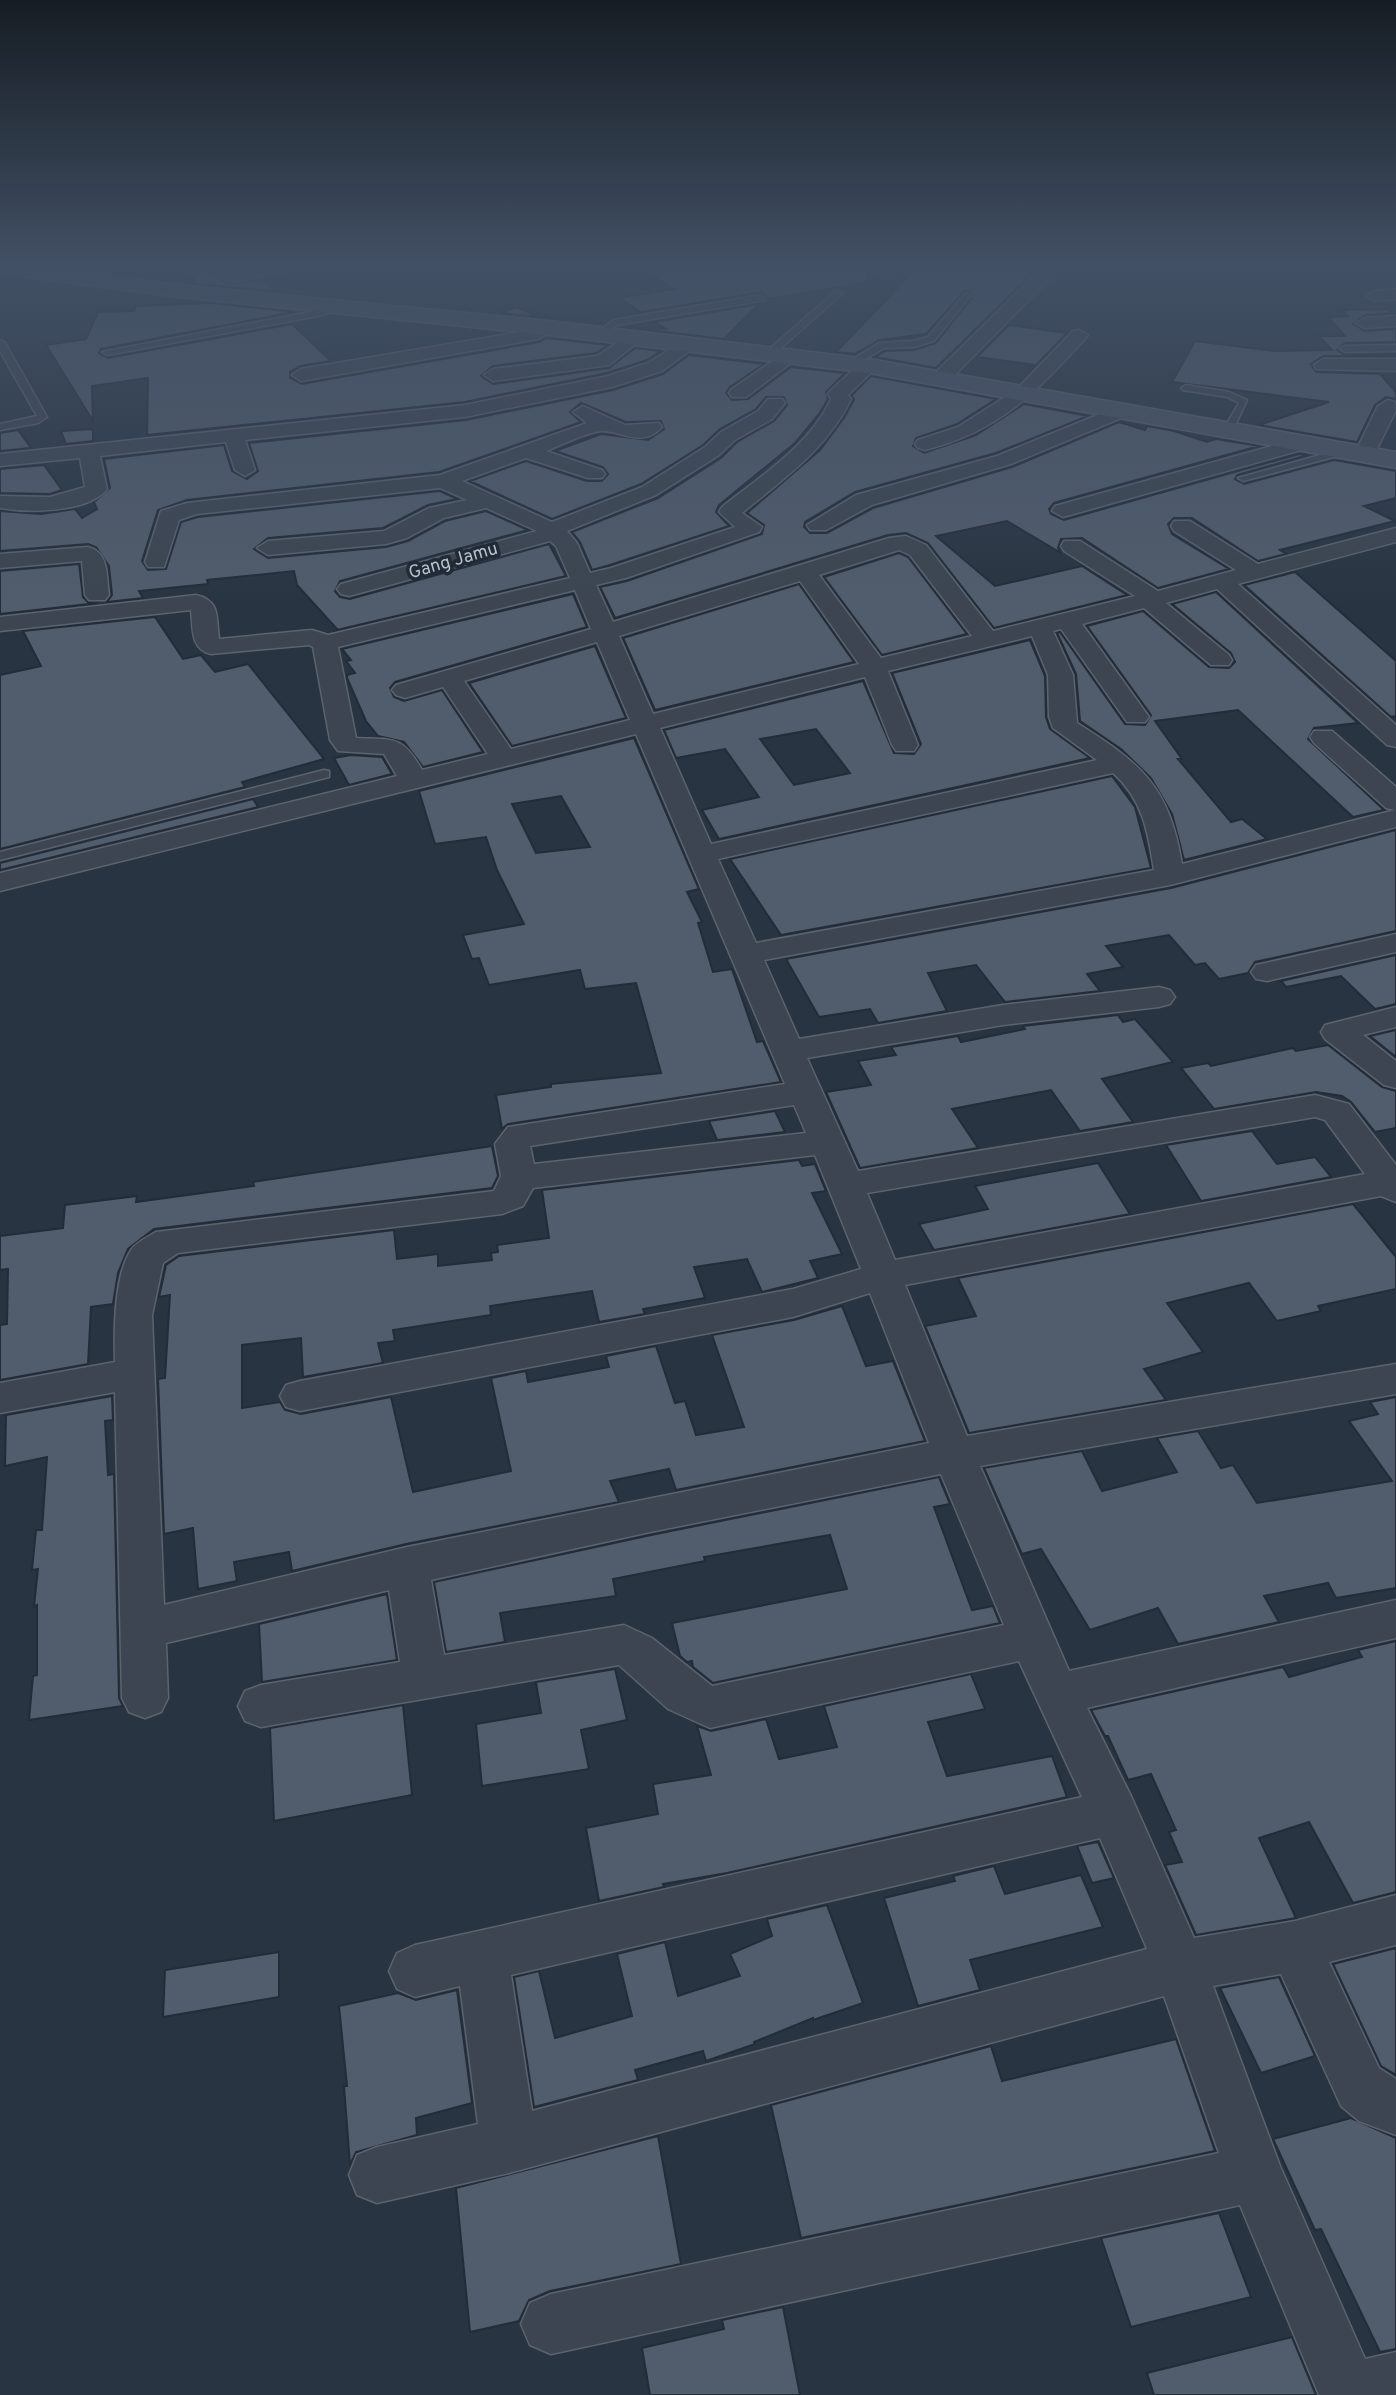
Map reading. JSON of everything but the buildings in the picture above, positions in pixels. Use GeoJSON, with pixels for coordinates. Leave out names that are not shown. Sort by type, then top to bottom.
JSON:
{"type":"FeatureCollection","features":[{"type":"Feature","properties":{"kind":"street"},"geometry":{"type":"LineString","coordinates":[[0,460],[465,411],[616,380]]}},
{"type":"Feature","properties":{"kind":"street"},"geometry":{"type":"LineString","coordinates":[[739,393],[753,380]]}},
{"type":"Feature","properties":{"kind":"street"},"geometry":{"type":"LineString","coordinates":[[0,624],[196,602],[202,604],[207,644],[211,647],[312,637],[325,643],[618,573],[751,527],[730,512],[790,461],[832,419],[841,399],[838,394],[849,380]]}},
{"type":"Feature","properties":{"kind":"street"},"geometry":{"type":"LineString","coordinates":[[944,380],[1396,460]]}},
{"type":"Feature","properties":{"kind":"street"},"geometry":{"type":"LineString","coordinates":[[925,444],[965,431],[1023,394],[1037,380]]}},
{"type":"Feature","properties":{"kind":"street"},"geometry":{"type":"LineString","coordinates":[[552,394],[603,424],[634,434],[652,427]]}},
{"type":"Feature","properties":{"kind":"street","name":"Gang Jamu"},"geometry":{"type":"LineString","coordinates":[[349,589],[554,532],[649,491],[702,458],[728,436],[765,415],[775,403]]}},
{"type":"Feature","properties":{"kind":"street"},"geometry":{"type":"LineString","coordinates":[[1354,453],[1388,406]]}},
{"type":"Feature","properties":{"kind":"street"},"geometry":{"type":"LineString","coordinates":[[818,525],[864,500],[1004,460],[1119,412]]}},
{"type":"Feature","properties":{"kind":"street"},"geometry":{"type":"LineString","coordinates":[[156,562],[169,516],[195,508],[443,481],[603,424]]}},
{"type":"Feature","properties":{"kind":"street"},"geometry":{"type":"LineString","coordinates":[[234,437],[245,470]]}},
{"type":"Feature","properties":{"kind":"street"},"geometry":{"type":"LineString","coordinates":[[1063,511],[1301,444]]}},
{"type":"Feature","properties":{"kind":"street"},"geometry":{"type":"LineString","coordinates":[[525,451],[595,474]]}},
{"type":"Feature","properties":{"kind":"street"},"geometry":{"type":"LineString","coordinates":[[0,502],[27,505],[93,493],[96,489],[89,453]]}},
{"type":"Feature","properties":{"kind":"street"},"geometry":{"type":"LineString","coordinates":[[443,481],[554,532],[566,543],[748,954],[885,1275],[954,1454],[1056,1694],[1114,1812],[1180,1966],[1255,2174],[1365,2390]]}},
{"type":"Feature","properties":{"kind":"street"},"geometry":{"type":"LineString","coordinates":[[268,548],[386,537],[437,513],[490,501]]}},
{"type":"Feature","properties":{"kind":"street"},"geometry":{"type":"LineString","coordinates":[[794,512],[867,552]]}},
{"type":"Feature","properties":{"kind":"street"},"geometry":{"type":"LineString","coordinates":[[1182,526],[1254,572]]}},
{"type":"Feature","properties":{"kind":"street"},"geometry":{"type":"LineString","coordinates":[[0,882],[873,665],[987,640],[1396,535]]}},
{"type":"Feature","properties":{"kind":"street"},"geometry":{"type":"LineString","coordinates":[[405,690],[606,633],[897,543],[912,546],[987,640]]}},
{"type":"Feature","properties":{"kind":"street"},"geometry":{"type":"LineString","coordinates":[[1072,546],[1151,599],[1220,660]]}},
{"type":"Feature","properties":{"kind":"street"},"geometry":{"type":"LineString","coordinates":[[0,561],[88,554],[93,558],[97,595]]}},
{"type":"Feature","properties":{"kind":"street"},"geometry":{"type":"LineString","coordinates":[[805,572],[873,665],[905,745]]}},
{"type":"Feature","properties":{"kind":"street"},"geometry":{"type":"LineString","coordinates":[[1222,581],[1396,739]]}},
{"type":"Feature","properties":{"kind":"street"},"geometry":{"type":"LineString","coordinates":[[1066,619],[1136,717]]}},
{"type":"Feature","properties":{"kind":"street"},"geometry":{"type":"LineString","coordinates":[[1039,626],[1063,686],[1061,720],[1066,728],[1120,763],[1141,786],[1157,814],[1170,876]]}},
{"type":"Feature","properties":{"kind":"street"},"geometry":{"type":"LineString","coordinates":[[325,643],[343,740],[347,745],[358,747],[381,743],[391,745],[398,750],[413,780]]}},
{"type":"Feature","properties":{"kind":"street"},"geometry":{"type":"LineString","coordinates":[[450,679],[504,758]]}},
{"type":"Feature","properties":{"kind":"street"},"geometry":{"type":"LineString","coordinates":[[1323,737],[1396,802]]}},
{"type":"Feature","properties":{"kind":"street"},"geometry":{"type":"LineString","coordinates":[[703,854],[1120,763]]}},
{"type":"Feature","properties":{"kind":"street"},"geometry":{"type":"LineString","coordinates":[[1365,775],[1396,769]]}},
{"type":"Feature","properties":{"kind":"street"},"geometry":{"type":"LineString","coordinates":[[748,954],[1170,876],[1396,818]]}},
{"type":"Feature","properties":{"kind":"street"},"geometry":{"type":"LineString","coordinates":[[1267,972],[1336,959],[1396,943]]}},
{"type":"Feature","properties":{"kind":"street"},"geometry":{"type":"LineString","coordinates":[[789,1051],[1003,1015],[1159,997]]}},
{"type":"Feature","properties":{"kind":"street"},"geometry":{"type":"LineString","coordinates":[[1396,1017],[1337,1032],[1396,1077]]}},
{"type":"Feature","properties":{"kind":"street"},"geometry":{"type":"LineString","coordinates":[[145,1698],[133,1315],[146,1256],[169,1241],[502,1202],[510,1197],[519,1179],[512,1144],[520,1135],[806,1092]]}},
{"type":"Feature","properties":{"kind":"street"},"geometry":{"type":"LineString","coordinates":[[300,1396],[793,1303],[885,1275],[1393,1186],[1337,1112],[1315,1106],[846,1185]]}},
{"type":"Feature","properties":{"kind":"street"},"geometry":{"type":"LineString","coordinates":[[519,1179],[681,1157],[828,1142]]}},
{"type":"Feature","properties":{"kind":"street"},"geometry":{"type":"LineString","coordinates":[[0,1398],[134,1374]]}},
{"type":"Feature","properties":{"kind":"street"},"geometry":{"type":"LineString","coordinates":[[145,1629],[407,1565],[954,1454],[1249,1407],[1396,1379]]}},
{"type":"Feature","properties":{"kind":"street"},"geometry":{"type":"LineString","coordinates":[[407,1565],[425,1678]]}},
{"type":"Feature","properties":{"kind":"street"},"geometry":{"type":"LineString","coordinates":[[1056,1694],[1396,1619]]}},
{"type":"Feature","properties":{"kind":"street"},"geometry":{"type":"LineString","coordinates":[[261,1706],[624,1645],[639,1652],[677,1692],[691,1701],[710,1707],[1034,1638]]}},
{"type":"Feature","properties":{"kind":"street"},"geometry":{"type":"LineString","coordinates":[[415,1971],[1114,1812]]}},
{"type":"Feature","properties":{"kind":"street"},"geometry":{"type":"LineString","coordinates":[[377,2175],[509,2145],[1180,1966],[1295,1946],[1396,1920]]}},
{"type":"Feature","properties":{"kind":"street"},"geometry":{"type":"LineString","coordinates":[[1295,1946],[1360,2087],[1378,2102],[1396,2107]]}},
{"type":"Feature","properties":{"kind":"street"},"geometry":{"type":"LineString","coordinates":[[482,1956],[509,2145]]}},
{"type":"Feature","properties":{"kind":"street"},"geometry":{"type":"LineString","coordinates":[[551,2324],[1255,2174]]}},
{"type":"Feature","properties":{"kind":"lane"},"geometry":{"type":"LineString","coordinates":[[0,427],[42,417],[18,380]]}},
{"type":"Feature","properties":{"kind":"lane"},"geometry":{"type":"LineString","coordinates":[[1186,388],[1229,395],[1244,402],[1228,430]]}},
{"type":"Feature","properties":{"kind":"lane"},"geometry":{"type":"LineString","coordinates":[[1243,478],[1354,453]]}},
{"type":"Feature","properties":{"kind":"lane"},"geometry":{"type":"LineString","coordinates":[[0,856],[324,774]]}}]}
